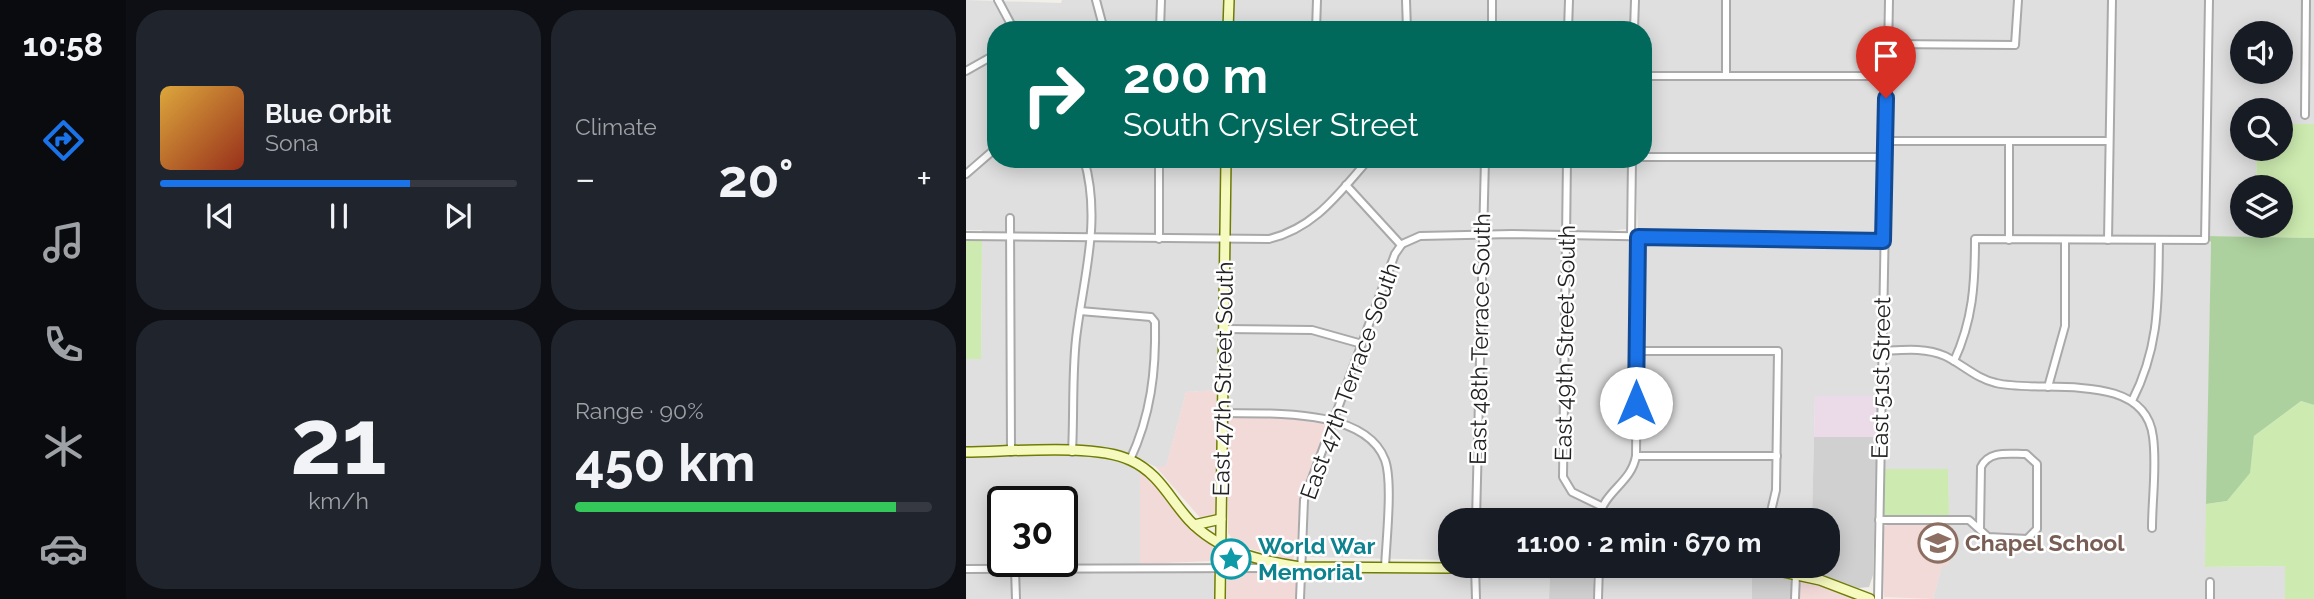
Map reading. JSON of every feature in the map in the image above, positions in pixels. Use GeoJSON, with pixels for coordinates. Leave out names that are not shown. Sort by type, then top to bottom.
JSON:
{"type":"FeatureCollection","features":[{"type":"Feature","properties":{"kind":"street"},"geometry":{"type":"LineString","coordinates":[[998,0],[1009,21]]}},
{"type":"Feature","properties":{"kind":"street"},"geometry":{"type":"LineString","coordinates":[[1096,0],[1102,21]]}},
{"type":"Feature","properties":{"kind":"street"},"geometry":{"type":"LineString","coordinates":[[1160,21],[1161,0]]}},
{"type":"Feature","properties":{"kind":"street"},"geometry":{"type":"LineString","coordinates":[[1228,21],[1229,0]]}},
{"type":"Feature","properties":{"kind":"street"},"geometry":{"type":"LineString","coordinates":[[1316,21],[1317,0]]}},
{"type":"Feature","properties":{"kind":"street"},"geometry":{"type":"LineString","coordinates":[[1406,0],[1407,21]]}},
{"type":"Feature","properties":{"kind":"street"},"geometry":{"type":"LineString","coordinates":[[1492,0],[1492,21]]}},
{"type":"Feature","properties":{"kind":"street"},"geometry":{"type":"LineString","coordinates":[[1569,0],[1569,21]]}},
{"type":"Feature","properties":{"kind":"street"},"geometry":{"type":"LineString","coordinates":[[1634,21],[1635,0]]}},
{"type":"Feature","properties":{"kind":"street"},"geometry":{"type":"LineString","coordinates":[[1726,0],[1726,75]]}},
{"type":"Feature","properties":{"kind":"street"},"geometry":{"type":"LineString","coordinates":[[1889,0],[1886,141],[2109,141]]}},
{"type":"Feature","properties":{"kind":"street"},"geometry":{"type":"LineString","coordinates":[[1888,44],[2015,46],[2018,0]]}},
{"type":"Feature","properties":{"kind":"street"},"geometry":{"type":"LineString","coordinates":[[2108,240],[2112,0]]}},
{"type":"Feature","properties":{"kind":"street"},"geometry":{"type":"LineString","coordinates":[[1954,361],[1966,336],[1973,309],[1976,239],[2206,240],[2209,0]]}},
{"type":"Feature","properties":{"kind":"street"},"geometry":{"type":"LineString","coordinates":[[2305,115],[2306,0]]}},
{"type":"Feature","properties":{"kind":"street"},"geometry":{"type":"LineString","coordinates":[[966,71],[987,59]]}},
{"type":"Feature","properties":{"kind":"street"},"geometry":{"type":"LineString","coordinates":[[1652,76],[1887,76]]}},
{"type":"Feature","properties":{"kind":"street","name":"East 51st Street"},"geometry":{"type":"LineString","coordinates":[[1878,599],[1886,141]]}},
{"type":"Feature","properties":{"kind":"street"},"geometry":{"type":"LineString","coordinates":[[2009,141],[2009,240]]}},
{"type":"Feature","properties":{"kind":"street"},"geometry":{"type":"LineString","coordinates":[[966,174],[987,156]]}},
{"type":"Feature","properties":{"kind":"street"},"geometry":{"type":"LineString","coordinates":[[1652,157],[1885,156]]}},
{"type":"Feature","properties":{"kind":"street"},"geometry":{"type":"LineString","coordinates":[[1072,452],[1080,311],[1091,238],[1092,204],[1086,168]]}},
{"type":"Feature","properties":{"kind":"street"},"geometry":{"type":"LineString","coordinates":[[1159,168],[1159,239]]}},
{"type":"Feature","properties":{"kind":"street","name":"East 47th Street South"},"geometry":{"type":"LineString","coordinates":[[1220,599],[1226,168]]}},
{"type":"Feature","properties":{"kind":"street"},"geometry":{"type":"LineString","coordinates":[[966,236],[1269,239],[1301,228],[1322,212],[1359,168]]}},
{"type":"Feature","properties":{"kind":"street","name":"East 48th Terrace South"},"geometry":{"type":"LineString","coordinates":[[1476,508],[1485,168]]}},
{"type":"Feature","properties":{"kind":"street","name":"East 49th Street South"},"geometry":{"type":"LineString","coordinates":[[1567,168],[1563,477],[1572,492],[1601,506]]}},
{"type":"Feature","properties":{"kind":"street"},"geometry":{"type":"LineString","coordinates":[[1601,506],[1609,492],[1630,474],[1636,456],[1632,168]]}},
{"type":"Feature","properties":{"kind":"street","name":"East 47th Terrace South"},"geometry":{"type":"LineString","coordinates":[[1300,599],[1304,500],[1395,254],[1401,246],[1346,185]]}},
{"type":"Feature","properties":{"kind":"street"},"geometry":{"type":"LineString","coordinates":[[1010,218],[1011,452]]}},
{"type":"Feature","properties":{"kind":"street"},"geometry":{"type":"LineString","coordinates":[[1401,246],[1420,236],[1481,234],[1883,241]]}},
{"type":"Feature","properties":{"kind":"street"},"geometry":{"type":"LineString","coordinates":[[2048,387],[2065,326],[2064,240]]}},
{"type":"Feature","properties":{"kind":"street"},"geometry":{"type":"LineString","coordinates":[[2132,401],[2147,373],[2155,339],[2159,240]]}},
{"type":"Feature","properties":{"kind":"street"},"geometry":{"type":"LineString","coordinates":[[1080,311],[1151,317],[1155,322],[1152,398],[1142,434],[1130,460]]}},
{"type":"Feature","properties":{"kind":"street"},"geometry":{"type":"LineString","coordinates":[[1224,329],[1312,330],[1362,344]]}},
{"type":"Feature","properties":{"kind":"street"},"geometry":{"type":"LineString","coordinates":[[1636,351],[1778,351],[1777,456],[1772,508]]}},
{"type":"Feature","properties":{"kind":"street"},"geometry":{"type":"LineString","coordinates":[[1882,351],[1927,351],[1954,361],[1994,383],[2105,390],[2132,401],[2146,416],[2153,437],[2152,527]]}},
{"type":"Feature","properties":{"kind":"street"},"geometry":{"type":"LineString","coordinates":[[1223,413],[1306,415],[1333,421],[1368,437],[1385,460],[1388,477],[1385,568]]}},
{"type":"Feature","properties":{"kind":"street"},"geometry":{"type":"LineString","coordinates":[[966,453],[1105,453],[1130,460],[1159,480],[1194,525],[1221,543],[1252,557],[1300,567]]}},
{"type":"Feature","properties":{"kind":"street"},"geometry":{"type":"LineString","coordinates":[[1879,520],[1969,520],[1994,539],[2027,539],[2037,529],[2037,464],[2026,454],[1992,454],[1985,458],[1981,467],[1980,528]]}},
{"type":"Feature","properties":{"kind":"street"},"geometry":{"type":"LineString","coordinates":[[1636,456],[1777,456]]}},
{"type":"Feature","properties":{"kind":"street"},"geometry":{"type":"LineString","coordinates":[[1194,525],[1221,519]]}},
{"type":"Feature","properties":{"kind":"street"},"geometry":{"type":"LineString","coordinates":[[1078,569],[1438,567]]}},
{"type":"Feature","properties":{"kind":"street"},"geometry":{"type":"LineString","coordinates":[[966,569],[987,569]]}},
{"type":"Feature","properties":{"kind":"street"},"geometry":{"type":"LineString","coordinates":[[1015,577],[1016,599]]}},
{"type":"Feature","properties":{"kind":"street"},"geometry":{"type":"LineString","coordinates":[[1475,578],[1476,599]]}},
{"type":"Feature","properties":{"kind":"street"},"geometry":{"type":"LineString","coordinates":[[1598,599],[1599,578]]}},
{"type":"Feature","properties":{"kind":"street"},"geometry":{"type":"LineString","coordinates":[[1795,599],[1796,578]]}},
{"type":"Feature","properties":{"kind":"street"},"geometry":{"type":"LineString","coordinates":[[1813,578],[1848,588],[1870,599]]}},
{"type":"Feature","properties":{"kind":"street"},"geometry":{"type":"LineString","coordinates":[[2210,582],[2210,599]]}},
{"type":"Feature","properties":{"kind":"shaded area"},"geometry":{"type":"Polygon","coordinates":[[[966,0],[1061,3],[1062,0],[1225,0],[1225,21],[987,21],[987,168],[1224,168],[1222,390],[1186,392],[1166,467],[1156,467],[1123,451],[1099,448],[966,447],[966,359],[981,359],[982,230],[966,230],[966,0]]]}},
{"type":"Feature","properties":{"kind":"shaded area"},"geometry":{"type":"Polygon","coordinates":[[[1233,0],[1632,0],[1631,21],[1233,21],[1233,0]]]}},
{"type":"Feature","properties":{"kind":"shaded area"},"geometry":{"type":"Polygon","coordinates":[[[1638,0],[1885,0],[1877,396],[1815,396],[1812,508],[1605,508],[1606,501],[1599,500],[1597,508],[1438,508],[1438,560],[1302,557],[1307,499],[1338,418],[1311,412],[1230,411],[1227,407],[1231,168],[1628,168],[1626,229],[1601,232],[1601,238],[1634,240],[1638,231],[1635,168],[1652,168],[1652,21],[1638,21],[1638,0]]]}},
{"type":"Feature","properties":{"kind":"shaded area"},"geometry":{"type":"Polygon","coordinates":[[[1891,0],[2207,0],[2203,243],[2211,243],[2206,567],[2286,566],[2285,599],[1933,599],[1942,565],[1949,565],[1948,469],[1883,469],[1891,0]]]}},
{"type":"Feature","properties":{"kind":"shaded area"},"geometry":{"type":"Polygon","coordinates":[[[2212,0],[2314,0],[2314,124],[2293,124],[2293,98],[2230,98],[2230,161],[2256,161],[2257,175],[2230,175],[2230,236],[2208,236],[2212,0]]]}},
{"type":"Feature","properties":{"kind":"shaded area"},"geometry":{"type":"Polygon","coordinates":[[[1217,390],[1215,515],[1212,520],[1203,521],[1156,467],[1166,466],[1186,392],[1217,390]]]}},
{"type":"Feature","properties":{"kind":"shaded area"},"geometry":{"type":"Polygon","coordinates":[[[1815,396],[1877,396],[1877,437],[1814,437],[1815,396]]]}},
{"type":"Feature","properties":{"kind":"shaded area"},"geometry":{"type":"Polygon","coordinates":[[[1233,417],[1302,418],[1321,421],[1326,427],[1300,502],[1296,554],[1292,560],[1250,549],[1234,541],[1228,533],[1227,420],[1233,417]]]}},
{"type":"Feature","properties":{"kind":"shaded area"},"geometry":{"type":"Polygon","coordinates":[[[1814,437],[1877,437],[1873,575],[1869,587],[1858,588],[1828,578],[1840,578],[1840,508],[1812,508],[1814,437]]]}},
{"type":"Feature","properties":{"kind":"shaded area"},"geometry":{"type":"Polygon","coordinates":[[[966,455],[1101,456],[1140,469],[1140,564],[1078,564],[1078,486],[987,486],[987,564],[966,564],[966,455]]]}},
{"type":"Feature","properties":{"kind":"shaded area"},"geometry":{"type":"Polygon","coordinates":[[[1140,469],[1149,476],[1189,526],[1214,548],[1212,561],[1140,564],[1140,469]]]}},
{"type":"Feature","properties":{"kind":"shaded area"},"geometry":{"type":"Polygon","coordinates":[[[1889,524],[1949,524],[1949,565],[1942,566],[1933,599],[1884,597],[1882,528],[1889,524]]]}},
{"type":"Feature","properties":{"kind":"shaded area"},"geometry":{"type":"Polygon","coordinates":[[[1288,570],[1296,575],[1296,599],[1226,599],[1227,581],[1231,572],[1288,570]]]}},
{"type":"Feature","properties":{"kind":"shaded area"},"geometry":{"type":"Polygon","coordinates":[[[966,571],[987,571],[987,577],[1078,577],[1078,571],[1208,571],[1216,576],[1215,599],[966,599],[966,571]]]}},
{"type":"Feature","properties":{"kind":"shaded area"},"geometry":{"type":"Polygon","coordinates":[[[1308,571],[1438,571],[1438,578],[1550,578],[1549,599],[1303,599],[1303,577],[1308,571]]]}},
{"type":"Feature","properties":{"kind":"shaded area"},"geometry":{"type":"Polygon","coordinates":[[[1550,578],[1593,578],[1595,599],[1549,599],[1550,578]]]}},
{"type":"Feature","properties":{"kind":"shaded area"},"geometry":{"type":"Polygon","coordinates":[[[1601,578],[1752,578],[1752,599],[1601,599],[1601,578]]]}},
{"type":"Feature","properties":{"kind":"shaded area"},"geometry":{"type":"Polygon","coordinates":[[[1752,578],[1789,578],[1793,585],[1793,599],[1752,599],[1752,578]]]}},
{"type":"Feature","properties":{"kind":"shaded area"},"geometry":{"type":"Polygon","coordinates":[[[1802,580],[1858,599],[1798,599],[1799,584],[1802,580]]]}},
{"type":"Feature","properties":{"kind":"green space"},"geometry":{"type":"Polygon","coordinates":[[[2293,124],[2314,124],[2314,238],[2293,238],[2293,175],[2257,175],[2256,161],[2293,161],[2293,124]]]}},
{"type":"Feature","properties":{"kind":"green space"},"geometry":{"type":"Polygon","coordinates":[[[2208,236],[2314,238],[2314,405],[2301,401],[2254,436],[2250,473],[2227,501],[2206,504],[2211,243],[2208,236]]]}},
{"type":"Feature","properties":{"kind":"green space"},"geometry":{"type":"Polygon","coordinates":[[[966,239],[982,239],[981,359],[966,359],[966,239]]]}},
{"type":"Feature","properties":{"kind":"green space"},"geometry":{"type":"Polygon","coordinates":[[[2301,401],[2314,405],[2314,599],[2285,599],[2285,566],[2205,567],[2206,504],[2227,501],[2249,473],[2254,436],[2301,401]]]}},
{"type":"Feature","properties":{"kind":"green space"},"geometry":{"type":"Polygon","coordinates":[[[1883,469],[1948,469],[1949,516],[1884,516],[1883,469]]]}},
{"type":"Feature","properties":{"kind":"place","name":"Chapel School"},"geometry":{"type":"Point","coordinates":[1938,543]}},
{"type":"Feature","properties":{"kind":"place","name":"World War Memorial"},"geometry":{"type":"Point","coordinates":[1231,559]}},
{"type":"Feature","properties":{"kind":"route"},"geometry":{"type":"LineString","coordinates":[[1636,403],[1638,237],[1883,241],[1886,98]]}}]}
